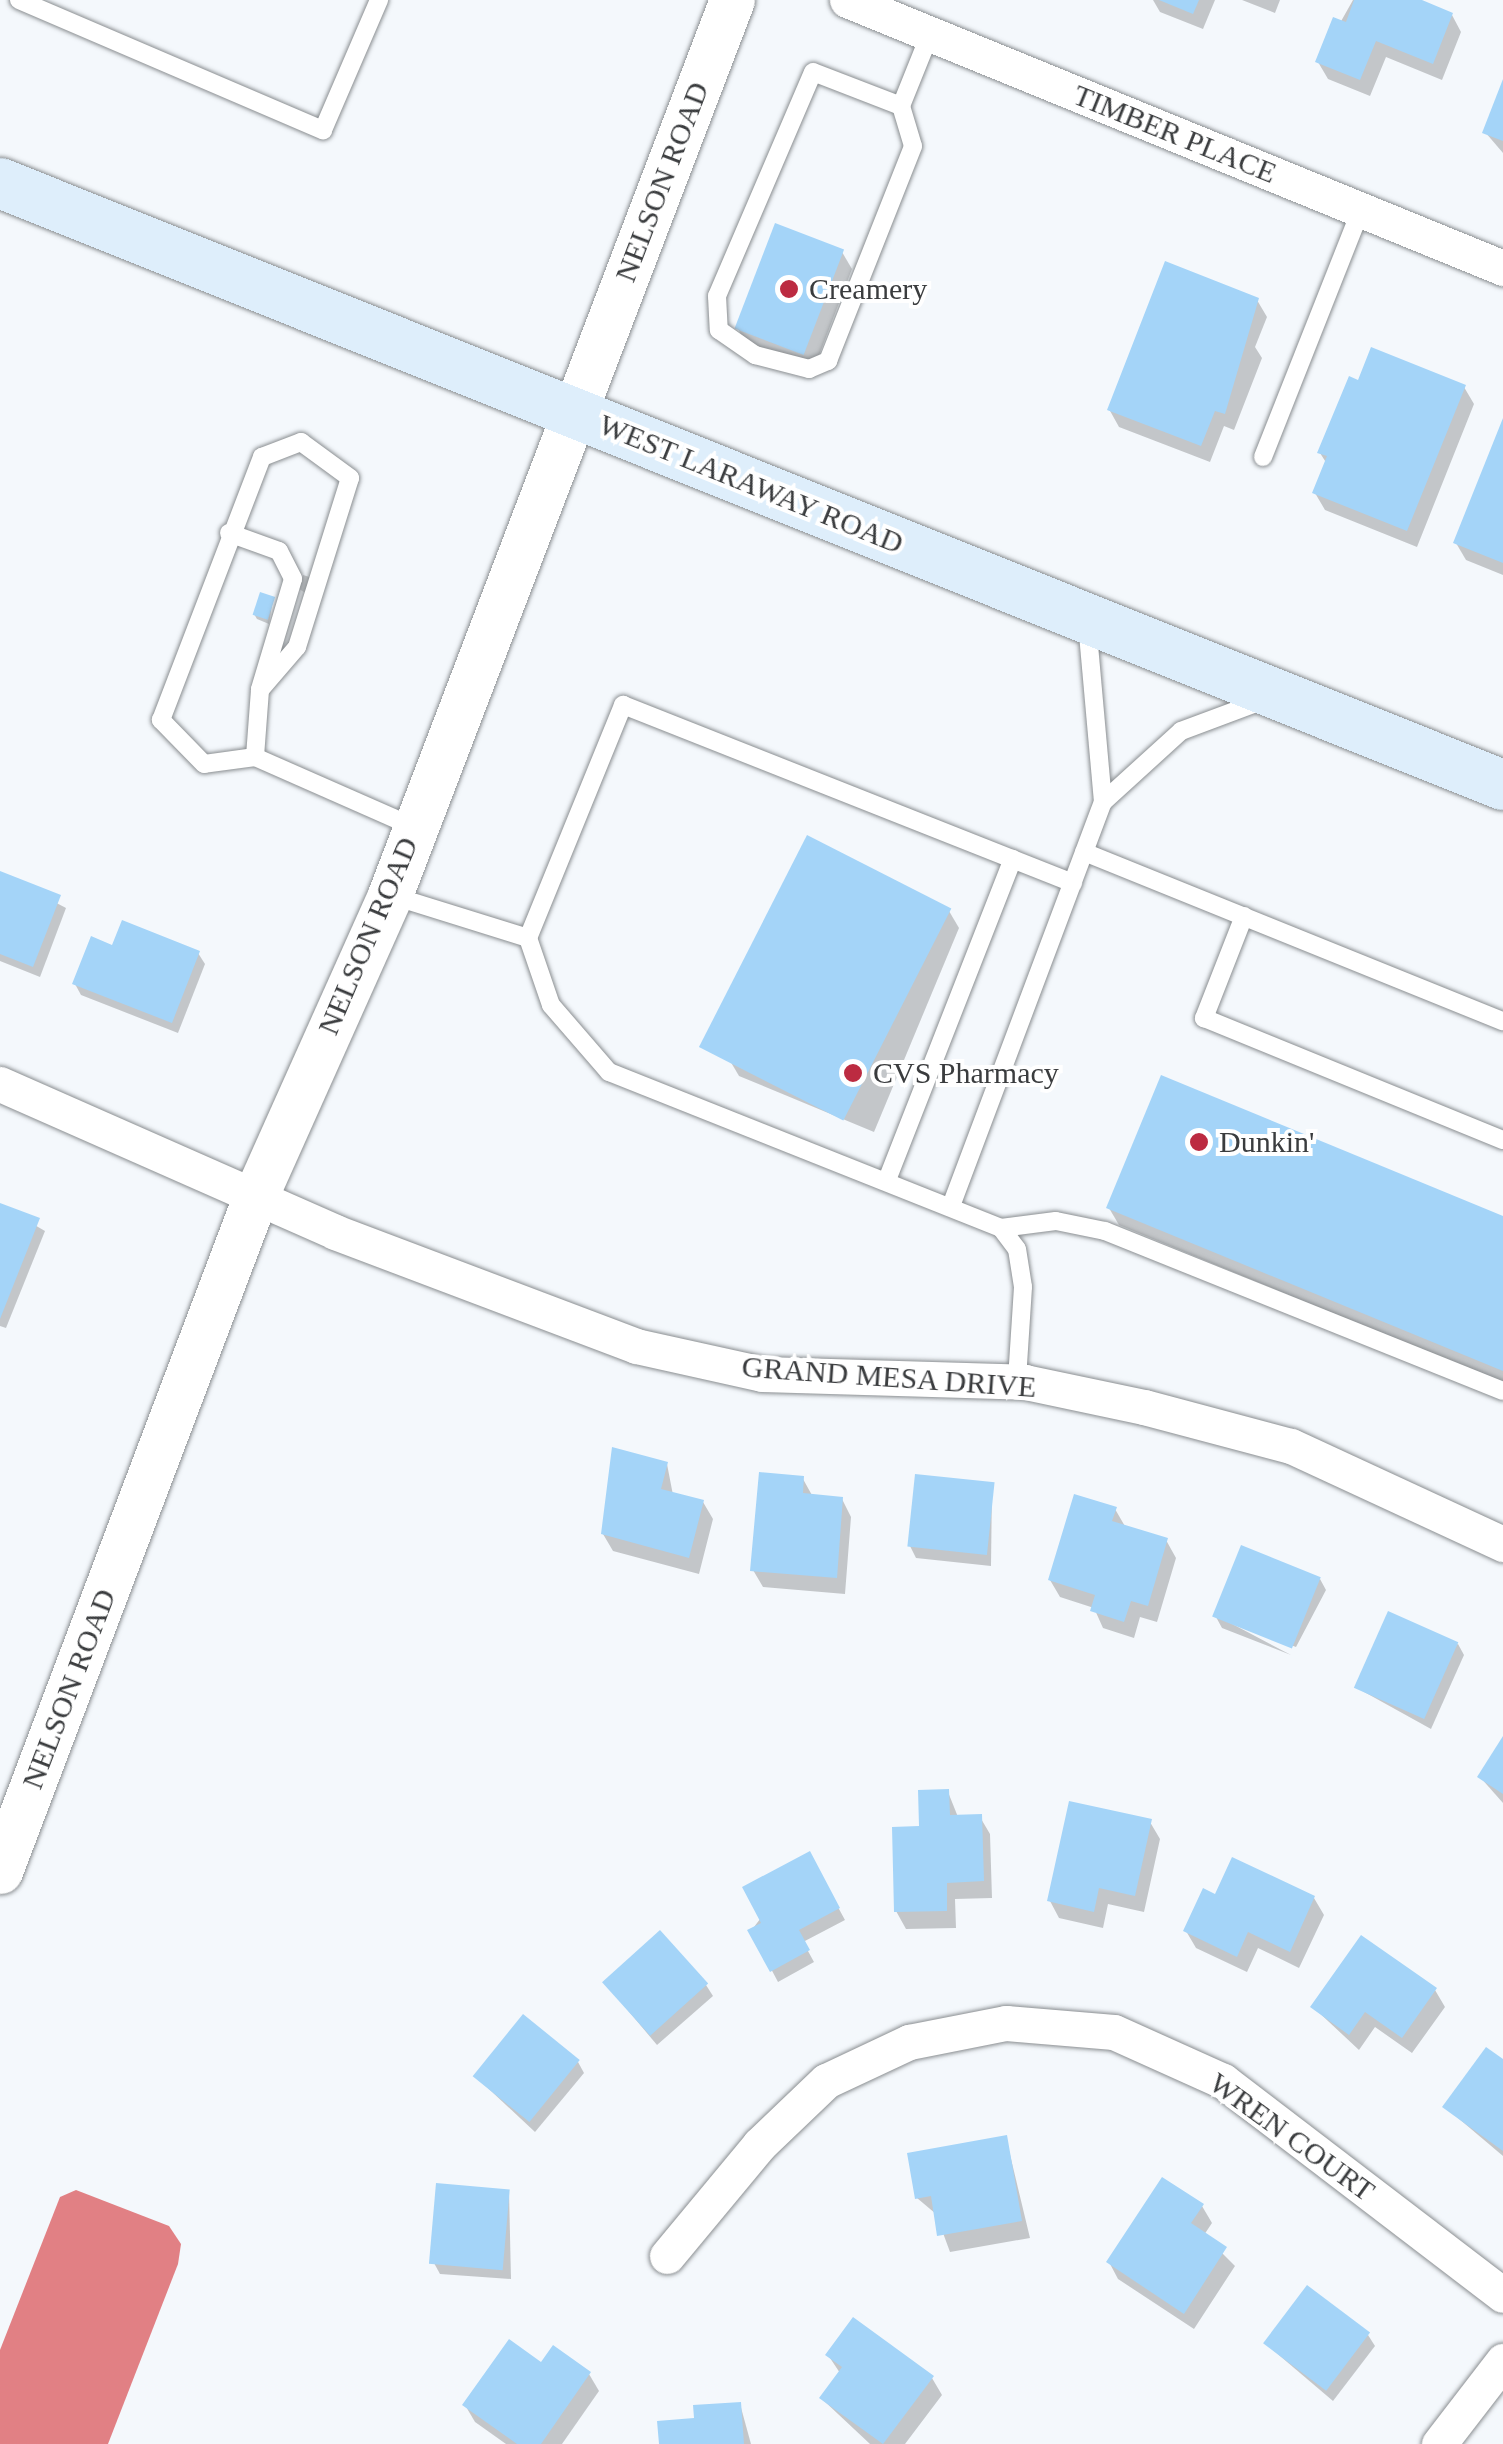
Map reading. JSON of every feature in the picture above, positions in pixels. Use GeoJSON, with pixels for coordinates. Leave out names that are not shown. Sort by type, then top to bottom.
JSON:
{"type":"FeatureCollection","features":[{"type":"Feature","properties":{"kind":"main road","name":"WEST LARAWAY ROAD"},"geometry":{"type":"LineString","coordinates":[[0,182],[1503,785]]}},
{"type":"Feature","properties":{"kind":"street","name":"NELSON ROAD"},"geometry":{"type":"LineString","coordinates":[[0,1871],[256,1194],[390,894],[732,0]]}},
{"type":"Feature","properties":{"kind":"street","name":"TIMBER PLACE"},"geometry":{"type":"LineString","coordinates":[[847,0],[1503,268]]}},
{"type":"Feature","properties":{"kind":"street","name":"GRAND MESA DRIVE"},"geometry":{"type":"LineString","coordinates":[[0,1084],[256,1194],[636,1346],[762,1374],[1017,1382],[1291,1446],[1503,1544]]}},
{"type":"Feature","properties":{"kind":"street","name":"WREN COURT"},"geometry":{"type":"LineString","coordinates":[[667,2256],[759,2144],[826,2081],[909,2042],[1006,2023],[1114,2032],[1222,2081],[1503,2295]]}},
{"type":"Feature","properties":{"kind":"street"},"geometry":{"type":"LineString","coordinates":[[1439,2444],[1503,2361]]}},
{"type":"Feature","properties":{"kind":"lane"},"geometry":{"type":"LineString","coordinates":[[19,0],[324,130],[379,0]]}},
{"type":"Feature","properties":{"kind":"lane"},"geometry":{"type":"LineString","coordinates":[[900,106],[813,72],[716,296],[719,330],[755,355],[808,369],[828,361],[913,146],[900,106],[930,34]]}},
{"type":"Feature","properties":{"kind":"lane"},"geometry":{"type":"LineString","coordinates":[[1263,458],[1362,210]]}},
{"type":"Feature","properties":{"kind":"lane"},"geometry":{"type":"LineString","coordinates":[[260,690],[297,648],[350,478],[301,442],[262,457],[229,533],[161,720],[204,764],[255,757],[414,828]]}},
{"type":"Feature","properties":{"kind":"lane"},"geometry":{"type":"LineString","coordinates":[[229,533],[279,551],[293,580],[260,690],[255,757]]}},
{"type":"Feature","properties":{"kind":"lane"},"geometry":{"type":"LineString","coordinates":[[951,1206],[1103,802],[1086,618]]}},
{"type":"Feature","properties":{"kind":"lane"},"geometry":{"type":"LineString","coordinates":[[1103,802],[1181,732],[1279,695]]}},
{"type":"Feature","properties":{"kind":"lane"},"geometry":{"type":"LineString","coordinates":[[1017,1382],[1023,1286],[1017,1249],[1001,1228],[609,1072],[551,1005],[528,938],[623,705],[1072,883]]}},
{"type":"Feature","properties":{"kind":"lane"},"geometry":{"type":"LineString","coordinates":[[1084,852],[1503,1021]]}},
{"type":"Feature","properties":{"kind":"lane"},"geometry":{"type":"LineString","coordinates":[[886,1180],[1012,859]]}},
{"type":"Feature","properties":{"kind":"lane"},"geometry":{"type":"LineString","coordinates":[[390,894],[528,938]]}},
{"type":"Feature","properties":{"kind":"lane"},"geometry":{"type":"LineString","coordinates":[[1244,916],[1204,1018],[1503,1140]]}},
{"type":"Feature","properties":{"kind":"lane"},"geometry":{"type":"LineString","coordinates":[[1001,1228],[1056,1221],[1105,1231],[1503,1392]]}},
{"type":"Feature","properties":{"kind":"shaded area"},"geometry":{"type":"Polygon","coordinates":[[[76,2190],[169,2226],[181,2244],[178,2264],[108,2444],[0,2444],[0,2350],[60,2197],[76,2190]]]}},
{"type":"Feature","properties":{"kind":"building"},"geometry":{"type":"Polygon","coordinates":[[[1159,0],[1199,0],[1193,14],[1159,0]]]}},
{"type":"Feature","properties":{"kind":"building"},"geometry":{"type":"Polygon","coordinates":[[[1354,0],[1422,0],[1453,13],[1433,64],[1376,41],[1360,80],[1315,62],[1333,17],[1346,22],[1354,0]]]}},
{"type":"Feature","properties":{"kind":"building"},"geometry":{"type":"Polygon","coordinates":[[[1503,79],[1503,141],[1482,133],[1503,79]]]}},
{"type":"Feature","properties":{"kind":"building","name":"Creamery"},"geometry":{"type":"Polygon","coordinates":[[[775,223],[844,250],[804,355],[735,328],[775,223]]]}},
{"type":"Feature","properties":{"kind":"building"},"geometry":{"type":"Polygon","coordinates":[[[1165,261],[1259,298],[1225,414],[1215,411],[1201,446],[1107,410],[1165,261]]]}},
{"type":"Feature","properties":{"kind":"building"},"geometry":{"type":"Polygon","coordinates":[[[1371,347],[1466,385],[1407,531],[1312,493],[1327,456],[1317,453],[1349,376],[1358,380],[1371,347]]]}},
{"type":"Feature","properties":{"kind":"building"},"geometry":{"type":"Polygon","coordinates":[[[1503,418],[1503,563],[1453,543],[1503,418]]]}},
{"type":"Feature","properties":{"kind":"building"},"geometry":{"type":"Polygon","coordinates":[[[260,592],[275,597],[268,620],[253,615],[260,592]]]}},
{"type":"Feature","properties":{"kind":"building","name":"CVS Pharmacy"},"geometry":{"type":"Polygon","coordinates":[[[807,835],[951,909],[843,1121],[699,1047],[807,835]]]}},
{"type":"Feature","properties":{"kind":"building"},"geometry":{"type":"Polygon","coordinates":[[[0,871],[61,895],[33,967],[0,954],[0,871]]]}},
{"type":"Feature","properties":{"kind":"building"},"geometry":{"type":"Polygon","coordinates":[[[122,920],[200,951],[172,1023],[72,984],[91,936],[112,945],[122,920]]]}},
{"type":"Feature","properties":{"kind":"building"},"geometry":{"type":"Polygon","coordinates":[[[1161,1075],[1503,1216],[1503,1371],[1106,1208],[1161,1075]]]}},
{"type":"Feature","properties":{"kind":"building"},"geometry":{"type":"Polygon","coordinates":[[[0,1203],[40,1218],[0,1319],[0,1203]]]}},
{"type":"Feature","properties":{"kind":"building"},"geometry":{"type":"Polygon","coordinates":[[[612,1447],[668,1462],[661,1489],[704,1500],[689,1558],[601,1534],[612,1447]]]}},
{"type":"Feature","properties":{"kind":"building"},"geometry":{"type":"Polygon","coordinates":[[[759,1472],[804,1476],[803,1493],[843,1497],[837,1578],[750,1571],[759,1472]]]}},
{"type":"Feature","properties":{"kind":"building"},"geometry":{"type":"Polygon","coordinates":[[[915,1474],[995,1482],[987,1555],[907,1547],[915,1474]]]}},
{"type":"Feature","properties":{"kind":"building"},"geometry":{"type":"Polygon","coordinates":[[[1074,1494],[1117,1507],[1112,1521],[1168,1538],[1148,1606],[1131,1601],[1124,1622],[1090,1611],[1095,1595],[1048,1580],[1074,1494]]]}},
{"type":"Feature","properties":{"kind":"building"},"geometry":{"type":"Polygon","coordinates":[[[1241,1545],[1321,1577],[1292,1649],[1212,1616],[1241,1545]]]}},
{"type":"Feature","properties":{"kind":"building"},"geometry":{"type":"Polygon","coordinates":[[[1388,1611],[1458,1642],[1424,1719],[1354,1688],[1388,1611]]]}},
{"type":"Feature","properties":{"kind":"building"},"geometry":{"type":"Polygon","coordinates":[[[1503,1736],[1503,1794],[1477,1777],[1503,1736]]]}},
{"type":"Feature","properties":{"kind":"building"},"geometry":{"type":"Polygon","coordinates":[[[949,1789],[950,1815],[982,1814],[984,1881],[947,1883],[947,1911],[894,1912],[892,1827],[919,1826],[918,1790],[949,1789]]]}},
{"type":"Feature","properties":{"kind":"building"},"geometry":{"type":"Polygon","coordinates":[[[1069,1801],[1152,1819],[1135,1896],[1099,1888],[1094,1912],[1047,1901],[1069,1801]]]}},
{"type":"Feature","properties":{"kind":"building"},"geometry":{"type":"Polygon","coordinates":[[[810,1851],[840,1908],[799,1930],[810,1950],[770,1972],[747,1930],[761,1923],[742,1887],[810,1851]]]}},
{"type":"Feature","properties":{"kind":"building"},"geometry":{"type":"Polygon","coordinates":[[[1232,1857],[1315,1896],[1290,1952],[1248,1932],[1237,1957],[1183,1931],[1203,1888],[1215,1894],[1232,1857]]]}},
{"type":"Feature","properties":{"kind":"building"},"geometry":{"type":"Polygon","coordinates":[[[660,1930],[708,1984],[650,2036],[602,1982],[660,1930]]]}},
{"type":"Feature","properties":{"kind":"building"},"geometry":{"type":"Polygon","coordinates":[[[1361,1935],[1437,1988],[1402,2038],[1365,2012],[1349,2035],[1310,2007],[1361,1935]]]}},
{"type":"Feature","properties":{"kind":"building"},"geometry":{"type":"Polygon","coordinates":[[[523,2014],[580,2060],[529,2122],[473,2076],[523,2014]]]}},
{"type":"Feature","properties":{"kind":"building"},"geometry":{"type":"Polygon","coordinates":[[[1486,2047],[1503,2059],[1503,2151],[1442,2107],[1486,2047]]]}},
{"type":"Feature","properties":{"kind":"building"},"geometry":{"type":"Polygon","coordinates":[[[1007,2135],[1022,2221],[937,2236],[931,2196],[915,2199],[907,2153],[1007,2135]]]}},
{"type":"Feature","properties":{"kind":"building"},"geometry":{"type":"Polygon","coordinates":[[[1162,2177],[1204,2204],[1191,2223],[1227,2247],[1184,2314],[1106,2262],[1162,2177]]]}},
{"type":"Feature","properties":{"kind":"building"},"geometry":{"type":"Polygon","coordinates":[[[436,2183],[510,2189],[503,2270],[429,2264],[436,2183]]]}},
{"type":"Feature","properties":{"kind":"building"},"geometry":{"type":"Polygon","coordinates":[[[1307,2285],[1370,2333],[1326,2391],[1263,2343],[1307,2285]]]}},
{"type":"Feature","properties":{"kind":"building"},"geometry":{"type":"Polygon","coordinates":[[[853,2317],[934,2376],[883,2444],[819,2398],[842,2367],[825,2355],[853,2317]]]}},
{"type":"Feature","properties":{"kind":"building"},"geometry":{"type":"Polygon","coordinates":[[[509,2339],[541,2362],[553,2345],[591,2372],[541,2444],[517,2444],[462,2405],[509,2339]]]}},
{"type":"Feature","properties":{"kind":"building"},"geometry":{"type":"Polygon","coordinates":[[[741,2402],[744,2444],[659,2444],[657,2421],[694,2418],[693,2405],[741,2402]]]}},
{"type":"Feature","properties":{"kind":"place","name":"Creamery"},"geometry":{"type":"Point","coordinates":[789,289]}},
{"type":"Feature","properties":{"kind":"place","name":"CVS Pharmacy"},"geometry":{"type":"Point","coordinates":[853,1073]}},
{"type":"Feature","properties":{"kind":"place","name":"Dunkin'"},"geometry":{"type":"Point","coordinates":[1199,1142]}}]}
